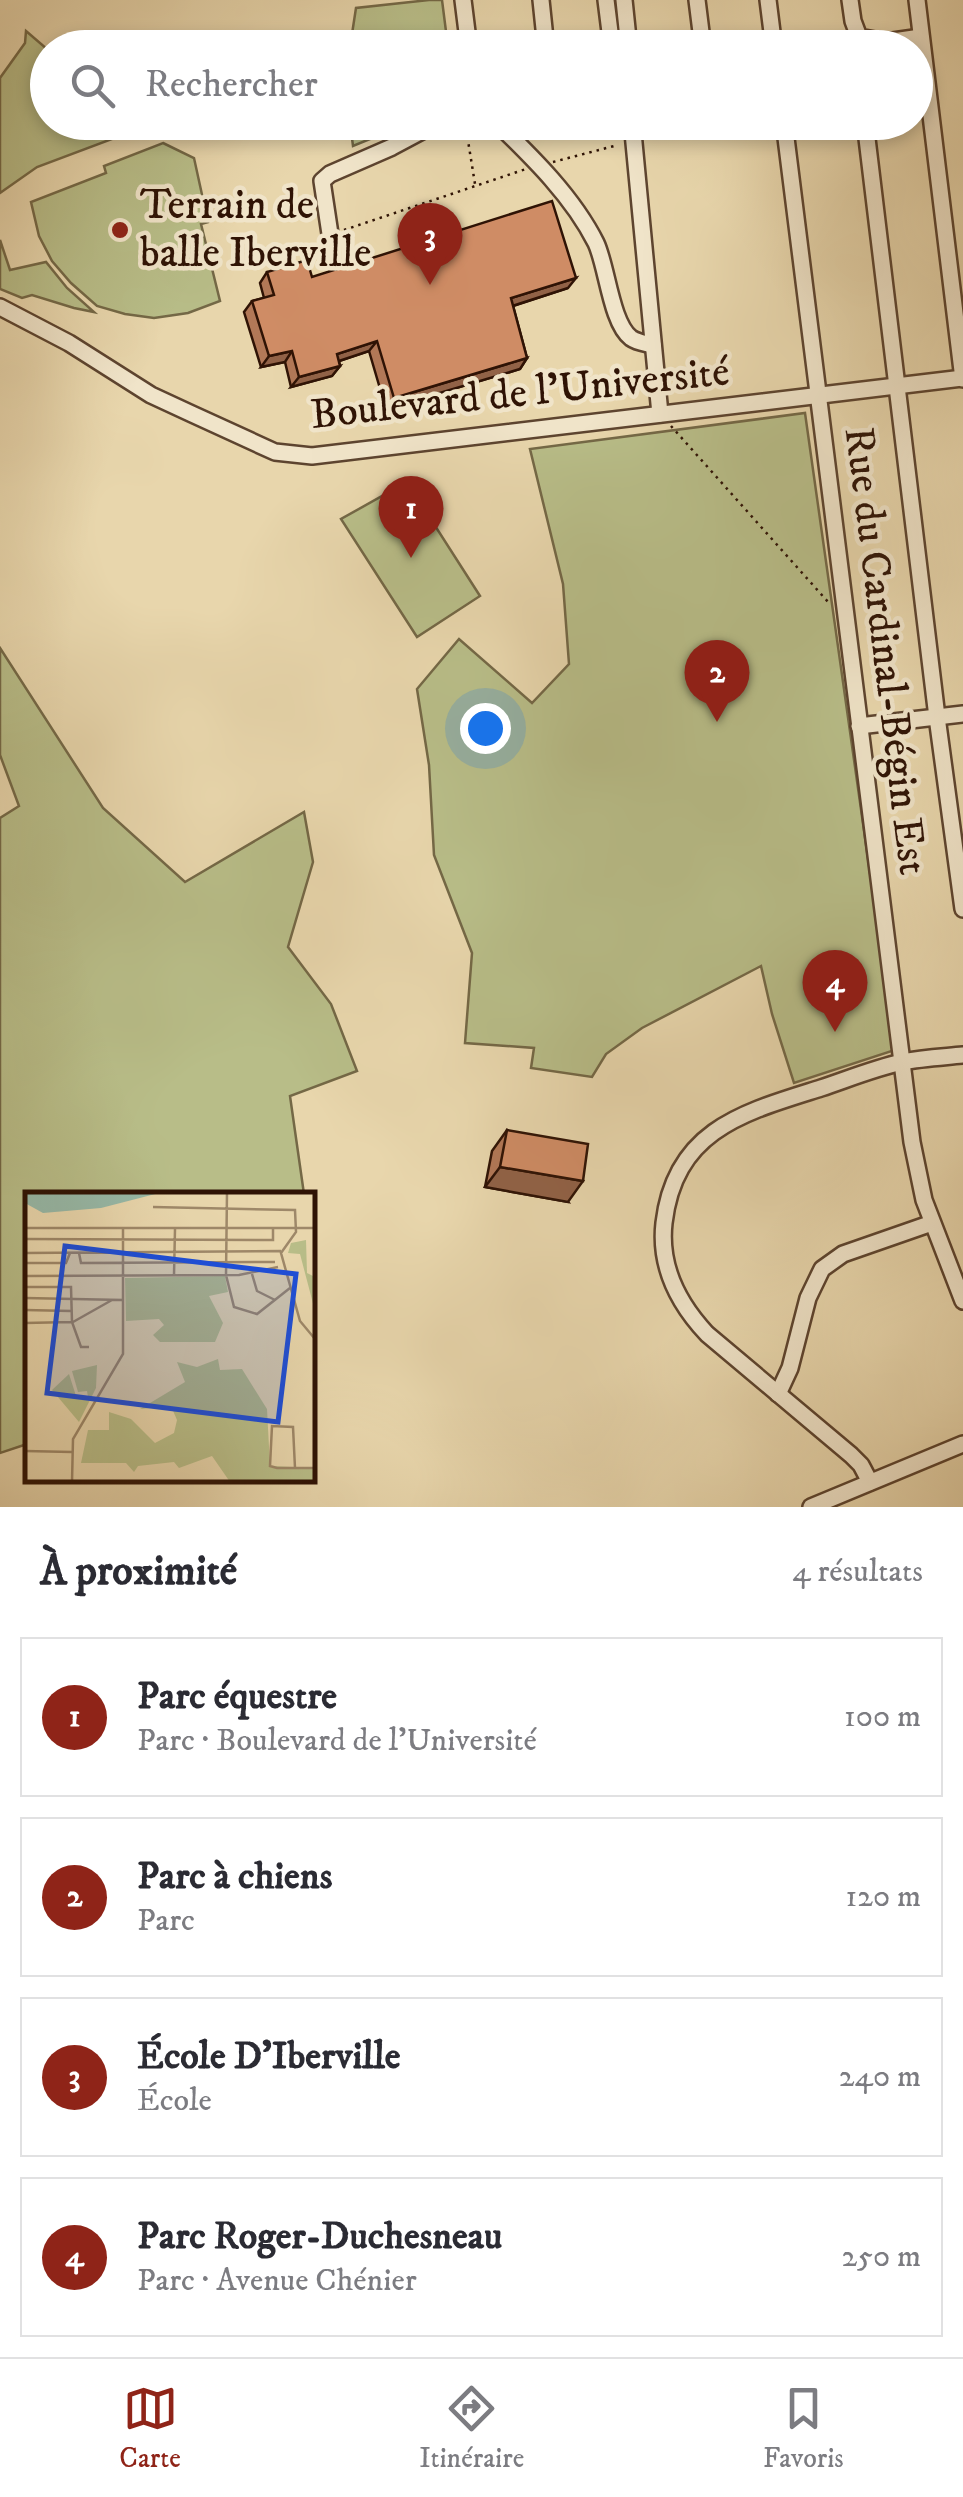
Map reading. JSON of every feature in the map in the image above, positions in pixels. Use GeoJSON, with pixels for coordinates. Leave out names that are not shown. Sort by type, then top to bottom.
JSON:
{"type":"FeatureCollection","features":[{"type":"Feature","properties":{"kind":"street"},"geometry":{"type":"LineString","coordinates":[[463,0],[467,30]]}},
{"type":"Feature","properties":{"kind":"street"},"geometry":{"type":"LineString","coordinates":[[541,0],[544,30]]}},
{"type":"Feature","properties":{"kind":"street"},"geometry":{"type":"LineString","coordinates":[[606,0],[610,30]]}},
{"type":"Feature","properties":{"kind":"street"},"geometry":{"type":"LineString","coordinates":[[624,0],[627,30]]}},
{"type":"Feature","properties":{"kind":"street"},"geometry":{"type":"LineString","coordinates":[[697,0],[701,30]]}},
{"type":"Feature","properties":{"kind":"street"},"geometry":{"type":"LineString","coordinates":[[768,0],[772,30]]}},
{"type":"Feature","properties":{"kind":"street"},"geometry":{"type":"LineString","coordinates":[[850,0],[856,30]]}},
{"type":"Feature","properties":{"kind":"street"},"geometry":{"type":"LineString","coordinates":[[917,0],[920,30]]}},
{"type":"Feature","properties":{"kind":"street"},"geometry":{"type":"LineString","coordinates":[[330,234],[322,181],[405,140]]}},
{"type":"Feature","properties":{"kind":"street"},"geometry":{"type":"LineString","coordinates":[[513,140],[573,205],[598,246],[614,306],[626,333],[634,341],[653,345]]}},
{"type":"Feature","properties":{"kind":"street"},"geometry":{"type":"LineString","coordinates":[[634,140],[660,414]]}},
{"type":"Feature","properties":{"kind":"street","name":"Rue du Cardinal-Bégin Est"},"geometry":{"type":"LineString","coordinates":[[786,140],[918,1177],[963,1300]]}},
{"type":"Feature","properties":{"kind":"street"},"geometry":{"type":"LineString","coordinates":[[867,140],[963,909]]}},
{"type":"Feature","properties":{"kind":"street"},"geometry":{"type":"LineString","coordinates":[[928,140],[963,378]]}},
{"type":"Feature","properties":{"kind":"street","name":"Boulevard de l'Université"},"geometry":{"type":"LineString","coordinates":[[0,307],[69,343],[151,395],[274,452],[312,456],[963,378]]}},
{"type":"Feature","properties":{"kind":"street"},"geometry":{"type":"LineString","coordinates":[[859,726],[963,714]]}},
{"type":"Feature","properties":{"kind":"street"},"geometry":{"type":"LineString","coordinates":[[870,1482],[850,1455],[707,1334],[683,1304],[670,1278],[664,1252],[669,1200],[688,1159],[706,1138],[752,1110],[901,1062],[963,1055]]}},
{"type":"Feature","properties":{"kind":"street"},"geometry":{"type":"LineString","coordinates":[[778,1394],[790,1368],[808,1298],[822,1269],[844,1254],[932,1223]]}},
{"type":"Feature","properties":{"kind":"street"},"geometry":{"type":"LineString","coordinates":[[812,1507],[963,1444]]}},
{"type":"Feature","properties":{"kind":"path"},"geometry":{"type":"LineString","coordinates":[[468,140],[475,184]]}},
{"type":"Feature","properties":{"kind":"path"},"geometry":{"type":"LineString","coordinates":[[330,234],[475,184],[634,140]]}},
{"type":"Feature","properties":{"kind":"path"},"geometry":{"type":"LineString","coordinates":[[660,414],[846,622]]}},
{"type":"Feature","properties":{"kind":"green space"},"geometry":{"type":"Polygon","coordinates":[[[442,0],[446,30],[353,30],[356,8],[442,0]]]}},
{"type":"Feature","properties":{"kind":"green space"},"geometry":{"type":"Polygon","coordinates":[[[26,31],[30,34],[30,140],[109,140],[37,167],[0,193],[0,78],[25,43],[26,31]]]}},
{"type":"Feature","properties":{"kind":"green space","name":"Terrain de balle Iberville"},"geometry":{"type":"Polygon","coordinates":[[[163,143],[194,158],[208,222],[201,224],[220,301],[188,313],[154,318],[97,306],[52,261],[39,236],[31,202],[106,173],[104,166],[163,143]]]}},
{"type":"Feature","properties":{"kind":"green space"},"geometry":{"type":"Polygon","coordinates":[[[0,240],[10,270],[46,262],[94,312],[32,295],[22,298],[0,289],[0,240]]]}},
{"type":"Feature","properties":{"kind":"green space"},"geometry":{"type":"Polygon","coordinates":[[[805,413],[895,1050],[794,1083],[761,966],[642,1028],[606,1054],[592,1077],[531,1068],[534,1048],[465,1043],[472,953],[434,855],[429,765],[417,689],[459,639],[532,703],[569,664],[563,584],[530,449],[805,413]]]}},
{"type":"Feature","properties":{"kind":"green space"},"geometry":{"type":"Polygon","coordinates":[[[407,482],[480,596],[417,637],[341,519],[407,482]]]}},
{"type":"Feature","properties":{"kind":"green space"},"geometry":{"type":"Polygon","coordinates":[[[0,648],[103,808],[185,882],[304,812],[313,862],[288,947],[331,1004],[357,1071],[290,1096],[304,1192],[25,1192],[25,1445],[0,1453],[0,818],[19,806],[0,755],[0,648]]]}},
{"type":"Feature","properties":{"kind":"building"},"geometry":{"type":"Polygon","coordinates":[[[552,201],[576,278],[511,298],[527,358],[394,398],[377,341],[337,354],[340,366],[299,377],[292,351],[269,356],[252,301],[274,295],[267,272],[307,260],[312,277],[552,201]]]}},
{"type":"Feature","properties":{"kind":"building"},"geometry":{"type":"Polygon","coordinates":[[[507,1130],[588,1144],[583,1181],[500,1167],[507,1130]]]}},
{"type":"Feature","properties":{"kind":"place","name":"Terrain de balle Iberville"},"geometry":{"type":"Point","coordinates":[120,230]}},
{"type":"Feature","properties":{"kind":"place","name":"École D'Iberville"},"geometry":{"type":"Point","coordinates":[430,285]}},
{"type":"Feature","properties":{"kind":"place","name":"Parc équestre"},"geometry":{"type":"Point","coordinates":[411,558]}},
{"type":"Feature","properties":{"kind":"place","name":"Parc à chiens"},"geometry":{"type":"Point","coordinates":[717,722]}},
{"type":"Feature","properties":{"kind":"place","name":"Parc Roger-Duchesneau"},"geometry":{"type":"Point","coordinates":[835,1032]}}]}
